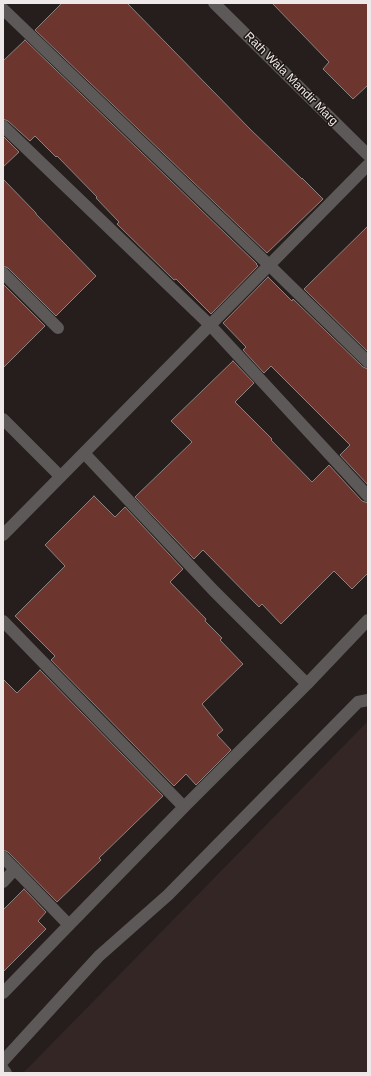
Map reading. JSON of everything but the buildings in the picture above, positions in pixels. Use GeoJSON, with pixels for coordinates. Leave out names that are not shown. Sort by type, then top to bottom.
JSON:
{"type":"FeatureCollection","features":[{"type":"Feature","properties":{"kind":"street","name":"Rath Wala Mandir Marg"},"geometry":{"type":"LineString","coordinates":[[214,3],[368,155]]}},
{"type":"Feature","properties":{"kind":"street"},"geometry":{"type":"LineString","coordinates":[[3,9],[368,362]]}},
{"type":"Feature","properties":{"kind":"street"},"geometry":{"type":"LineString","coordinates":[[3,126],[210,325],[368,496]]}},
{"type":"Feature","properties":{"kind":"street"},"geometry":{"type":"LineString","coordinates":[[3,535],[368,165]]}},
{"type":"Feature","properties":{"kind":"street"},"geometry":{"type":"LineString","coordinates":[[3,273],[58,328]]}},
{"type":"Feature","properties":{"kind":"street"},"geometry":{"type":"LineString","coordinates":[[3,419],[60,476]]}},
{"type":"Feature","properties":{"kind":"street"},"geometry":{"type":"LineString","coordinates":[[84,453],[214,591],[307,684]]}},
{"type":"Feature","properties":{"kind":"street"},"geometry":{"type":"LineString","coordinates":[[3,993],[184,806],[307,684],[368,620]]}},
{"type":"Feature","properties":{"kind":"street"},"geometry":{"type":"LineString","coordinates":[[3,621],[184,806]]}},
{"type":"Feature","properties":{"kind":"street"},"geometry":{"type":"LineString","coordinates":[[3,1062],[99,956],[168,895],[358,702],[368,700]]}},
{"type":"Feature","properties":{"kind":"street"},"geometry":{"type":"LineString","coordinates":[[3,858],[69,925]]}},
{"type":"Feature","properties":{"kind":"street"},"geometry":{"type":"LineString","coordinates":[[3,882],[15,869]]}},
{"type":"Feature","properties":{"kind":"street"},"geometry":{"type":"LineString","coordinates":[[3,1069],[6,1073]]}},
{"type":"Feature","properties":{"kind":"shaded area"},"geometry":{"type":"Polygon","coordinates":[[[368,721],[368,1073],[23,1073],[368,721]]]}}]}
